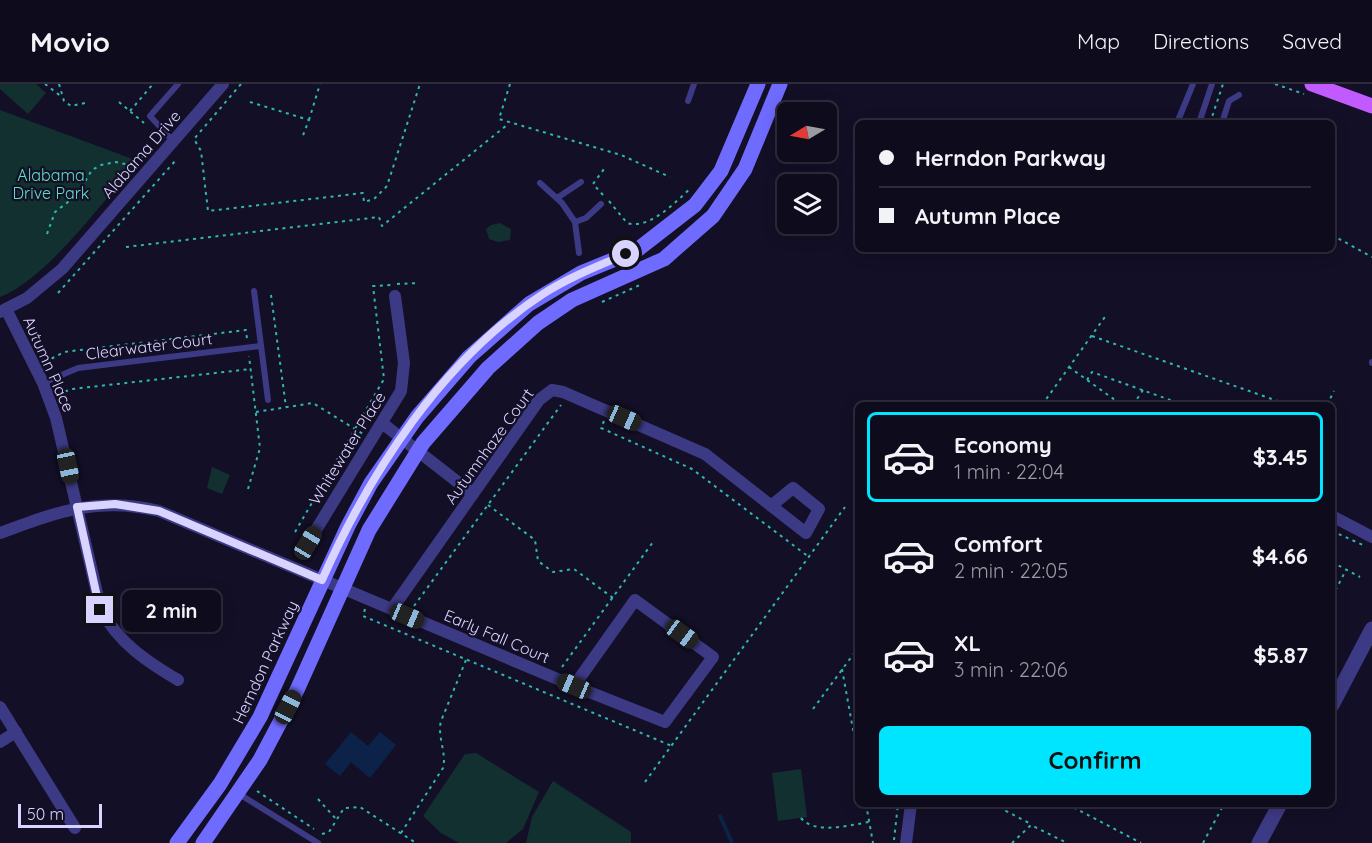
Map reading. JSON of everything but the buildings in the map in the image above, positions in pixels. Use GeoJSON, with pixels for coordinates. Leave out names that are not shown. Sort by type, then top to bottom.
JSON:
{"type":"FeatureCollection","features":[{"type":"Feature","properties":{"kind":"main road","name":"Herndon Parkway"},"geometry":{"type":"LineString","coordinates":[[177,843],[220,784],[260,717],[322,580],[367,491],[401,438],[455,372],[512,317],[561,283],[637,250],[695,205],[721,171],[758,84]]}},
{"type":"Feature","properties":{"kind":"main road"},"geometry":{"type":"LineString","coordinates":[[203,843],[238,794],[297,690],[369,530],[417,451],[488,368],[538,323],[572,300],[664,259],[706,223],[723,203],[745,169],[780,84]]}},
{"type":"Feature","properties":{"kind":"main road"},"geometry":{"type":"LineString","coordinates":[[1311,84],[1372,106]]}},
{"type":"Feature","properties":{"kind":"street","name":"Alabama Drive"},"geometry":{"type":"LineString","coordinates":[[3,311],[27,298],[62,269],[224,84]]}},
{"type":"Feature","properties":{"kind":"street","name":"Whitewater Place"},"geometry":{"type":"LineString","coordinates":[[308,543],[401,392],[404,363],[395,296]]}},
{"type":"Feature","properties":{"kind":"street","name":"Autumn Place"},"geometry":{"type":"LineString","coordinates":[[3,311],[43,383],[64,446],[94,592],[109,625],[129,648],[178,680]]}},
{"type":"Feature","properties":{"kind":"street","name":"Autumnhaze Court"},"geometry":{"type":"LineString","coordinates":[[392,609],[539,400],[552,390],[563,392],[705,454],[771,506]]}},
{"type":"Feature","properties":{"kind":"street"},"geometry":{"type":"LineString","coordinates":[[382,423],[473,494]]}},
{"type":"Feature","properties":{"kind":"street","name":"Early Fall Court"},"geometry":{"type":"LineString","coordinates":[[0,533],[77,507],[115,504],[159,511],[341,589],[574,686],[665,722],[713,657],[635,600],[574,686]]}},
{"type":"Feature","properties":{"kind":"street"},"geometry":{"type":"LineString","coordinates":[[1335,518],[1368,541]]}},
{"type":"Feature","properties":{"kind":"street"},"geometry":{"type":"LineString","coordinates":[[1335,699],[1372,629]]}},
{"type":"Feature","properties":{"kind":"street"},"geometry":{"type":"LineString","coordinates":[[0,707],[75,828]]}},
{"type":"Feature","properties":{"kind":"street"},"geometry":{"type":"LineString","coordinates":[[0,742],[16,732]]}},
{"type":"Feature","properties":{"kind":"street"},"geometry":{"type":"LineString","coordinates":[[906,843],[911,807]]}},
{"type":"Feature","properties":{"kind":"street"},"geometry":{"type":"LineString","coordinates":[[1259,843],[1278,807]]}},
{"type":"Feature","properties":{"kind":"lane"},"geometry":{"type":"LineString","coordinates":[[174,142],[150,116],[178,84]]}},
{"type":"Feature","properties":{"kind":"lane"},"geometry":{"type":"LineString","coordinates":[[688,101],[694,84]]}},
{"type":"Feature","properties":{"kind":"lane"},"geometry":{"type":"LineString","coordinates":[[1179,120],[1193,84]]}},
{"type":"Feature","properties":{"kind":"lane"},"geometry":{"type":"LineString","coordinates":[[1200,120],[1212,84]]}},
{"type":"Feature","properties":{"kind":"lane"},"geometry":{"type":"LineString","coordinates":[[1223,120],[1229,101],[1239,96]]}},
{"type":"Feature","properties":{"kind":"lane"},"geometry":{"type":"LineString","coordinates":[[1183,114],[1183,120]]}},
{"type":"Feature","properties":{"kind":"lane"},"geometry":{"type":"LineString","coordinates":[[557,198],[581,182]]}},
{"type":"Feature","properties":{"kind":"lane"},"geometry":{"type":"LineString","coordinates":[[540,183],[557,198],[575,222],[579,252]]}},
{"type":"Feature","properties":{"kind":"lane"},"geometry":{"type":"LineString","coordinates":[[575,222],[586,218],[601,204]]}},
{"type":"Feature","properties":{"kind":"lane"},"geometry":{"type":"LineString","coordinates":[[254,291],[268,400]]}},
{"type":"Feature","properties":{"kind":"lane","name":"Clearwater Court"},"geometry":{"type":"LineString","coordinates":[[43,383],[78,368],[261,346]]}},
{"type":"Feature","properties":{"kind":"lane"},"geometry":{"type":"LineString","coordinates":[[238,794],[318,843]]}},
{"type":"Feature","properties":{"kind":"path"},"geometry":{"type":"LineString","coordinates":[[45,84],[71,106],[85,103]]}},
{"type":"Feature","properties":{"kind":"path"},"geometry":{"type":"LineString","coordinates":[[59,84],[63,98]]}},
{"type":"Feature","properties":{"kind":"path"},"geometry":{"type":"LineString","coordinates":[[130,111],[153,84]]}},
{"type":"Feature","properties":{"kind":"path"},"geometry":{"type":"LineString","coordinates":[[241,84],[194,139],[201,151],[208,211],[363,193],[364,202],[374,199],[387,186],[420,84]]}},
{"type":"Feature","properties":{"kind":"path"},"geometry":{"type":"LineString","coordinates":[[302,138],[320,84]]}},
{"type":"Feature","properties":{"kind":"path"},"geometry":{"type":"LineString","coordinates":[[510,84],[499,119],[621,155],[670,177]]}},
{"type":"Feature","properties":{"kind":"path"},"geometry":{"type":"LineString","coordinates":[[1211,120],[1223,84]]}},
{"type":"Feature","properties":{"kind":"path"},"geometry":{"type":"LineString","coordinates":[[119,102],[145,124]]}},
{"type":"Feature","properties":{"kind":"path"},"geometry":{"type":"LineString","coordinates":[[250,102],[309,120]]}},
{"type":"Feature","properties":{"kind":"path"},"geometry":{"type":"LineString","coordinates":[[126,247],[379,217],[382,226],[507,125]]}},
{"type":"Feature","properties":{"kind":"path"},"geometry":{"type":"LineString","coordinates":[[47,234],[55,212],[77,195],[92,170],[101,165],[116,162],[134,166],[149,151]]}},
{"type":"Feature","properties":{"kind":"path"},"geometry":{"type":"LineString","coordinates":[[58,292],[176,160]]}},
{"type":"Feature","properties":{"kind":"path"},"geometry":{"type":"LineString","coordinates":[[604,169],[593,184],[594,187],[627,223],[634,225],[655,218],[694,184]]}},
{"type":"Feature","properties":{"kind":"path"},"geometry":{"type":"LineString","coordinates":[[1335,237],[1372,257]]}},
{"type":"Feature","properties":{"kind":"path"},"geometry":{"type":"LineString","coordinates":[[295,532],[384,379],[373,286],[418,283]]}},
{"type":"Feature","properties":{"kind":"path"},"geometry":{"type":"LineString","coordinates":[[271,295],[285,407]]}},
{"type":"Feature","properties":{"kind":"path"},"geometry":{"type":"LineString","coordinates":[[1044,402],[1107,315]]}},
{"type":"Feature","properties":{"kind":"path"},"geometry":{"type":"LineString","coordinates":[[44,363],[64,352],[246,330],[261,448],[248,489]]}},
{"type":"Feature","properties":{"kind":"path"},"geometry":{"type":"LineString","coordinates":[[1092,336],[1280,402]]}},
{"type":"Feature","properties":{"kind":"path"},"geometry":{"type":"LineString","coordinates":[[1069,367],[1118,402]]}},
{"type":"Feature","properties":{"kind":"path"},"geometry":{"type":"LineString","coordinates":[[60,402],[57,394],[72,389],[251,369]]}},
{"type":"Feature","properties":{"kind":"path"},"geometry":{"type":"LineString","coordinates":[[1087,380],[1092,372],[1176,402]]}},
{"type":"Feature","properties":{"kind":"path"},"geometry":{"type":"LineString","coordinates":[[1135,402],[1143,390]]}},
{"type":"Feature","properties":{"kind":"path"},"geometry":{"type":"LineString","coordinates":[[1328,402],[1334,391]]}},
{"type":"Feature","properties":{"kind":"path"},"geometry":{"type":"LineString","coordinates":[[407,616],[564,401]]}},
{"type":"Feature","properties":{"kind":"path"},"geometry":{"type":"LineString","coordinates":[[256,412],[313,403],[363,434]]}},
{"type":"Feature","properties":{"kind":"path"},"geometry":{"type":"LineString","coordinates":[[604,419],[601,428],[692,469],[809,557]]}},
{"type":"Feature","properties":{"kind":"path"},"geometry":{"type":"LineString","coordinates":[[488,505],[535,540],[538,561],[553,572],[574,569],[613,598]]}},
{"type":"Feature","properties":{"kind":"path"},"geometry":{"type":"LineString","coordinates":[[645,782],[845,507]]}},
{"type":"Feature","properties":{"kind":"path"},"geometry":{"type":"LineString","coordinates":[[1335,532],[1368,541]]}},
{"type":"Feature","properties":{"kind":"path"},"geometry":{"type":"LineString","coordinates":[[560,669],[653,542]]}},
{"type":"Feature","properties":{"kind":"path"},"geometry":{"type":"LineString","coordinates":[[1335,564],[1360,577]]}},
{"type":"Feature","properties":{"kind":"path"},"geometry":{"type":"LineString","coordinates":[[1335,591],[1346,570]]}},
{"type":"Feature","properties":{"kind":"path"},"geometry":{"type":"LineString","coordinates":[[359,605],[365,608],[363,616],[672,746]]}},
{"type":"Feature","properties":{"kind":"path"},"geometry":{"type":"LineString","coordinates":[[813,709],[855,652]]}},
{"type":"Feature","properties":{"kind":"path"},"geometry":{"type":"LineString","coordinates":[[401,833],[443,768],[445,762],[439,731],[441,721],[466,660]]}},
{"type":"Feature","properties":{"kind":"path"},"geometry":{"type":"LineString","coordinates":[[842,669],[855,740]]}},
{"type":"Feature","properties":{"kind":"path"},"geometry":{"type":"LineString","coordinates":[[256,791],[324,835],[344,808],[360,807],[416,843]]}},
{"type":"Feature","properties":{"kind":"path"},"geometry":{"type":"LineString","coordinates":[[318,799],[336,820]]}},
{"type":"Feature","properties":{"kind":"path"},"geometry":{"type":"LineString","coordinates":[[866,807],[873,843]]}},
{"type":"Feature","properties":{"kind":"path"},"geometry":{"type":"LineString","coordinates":[[894,843],[894,823],[897,807]]}},
{"type":"Feature","properties":{"kind":"path"},"geometry":{"type":"LineString","coordinates":[[1008,807],[1006,811],[1067,843]]}},
{"type":"Feature","properties":{"kind":"path"},"geometry":{"type":"LineString","coordinates":[[1073,807],[1141,843]]}},
{"type":"Feature","properties":{"kind":"path"},"geometry":{"type":"LineString","coordinates":[[1203,843],[1222,807]]}},
{"type":"Feature","properties":{"kind":"path"},"geometry":{"type":"LineString","coordinates":[[801,818],[805,823],[832,828],[869,822]]}},
{"type":"Feature","properties":{"kind":"path"},"geometry":{"type":"LineString","coordinates":[[1012,843],[1031,825]]}},
{"type":"Feature","properties":{"kind":"green space"},"geometry":{"type":"Polygon","coordinates":[[[0,84],[36,84],[46,93],[28,114],[0,89],[0,84]]]}},
{"type":"Feature","properties":{"kind":"green space","name":"Alabama Drive Park"},"geometry":{"type":"Polygon","coordinates":[[[0,110],[138,161],[74,237],[37,274],[18,288],[0,297],[0,110]]]}},
{"type":"Feature","properties":{"kind":"green space"},"geometry":{"type":"Polygon","coordinates":[[[500,223],[511,229],[510,240],[498,242],[489,239],[486,229],[500,223]]]}},
{"type":"Feature","properties":{"kind":"green space"},"geometry":{"type":"Polygon","coordinates":[[[212,467],[230,475],[222,494],[207,488],[212,467]]]}},
{"type":"Feature","properties":{"kind":"green space"},"geometry":{"type":"Polygon","coordinates":[[[476,753],[539,792],[523,829],[506,843],[459,843],[441,833],[423,816],[465,754],[476,753]]]}},
{"type":"Feature","properties":{"kind":"green space"},"geometry":{"type":"Polygon","coordinates":[[[801,769],[807,817],[778,821],[772,773],[801,769]]]}},
{"type":"Feature","properties":{"kind":"green space"},"geometry":{"type":"Polygon","coordinates":[[[553,781],[631,832],[631,843],[526,843],[532,817],[553,781]]]}},
{"type":"Feature","properties":{"kind":"water"},"geometry":{"type":"Polygon","coordinates":[[[351,732],[368,746],[380,732],[396,745],[370,778],[351,762],[340,776],[325,764],[351,732]]]}},
{"type":"Feature","properties":{"kind":"waterway"},"geometry":{"type":"LineString","coordinates":[[720,816],[732,843]]}},
{"type":"Feature","properties":{"kind":"route"},"geometry":{"type":"LineString","coordinates":[[100,610],[94,592],[77,507],[115,504],[159,511],[322,580],[371,483],[406,431],[469,357],[498,328],[544,293],[581,273],[626,254]]}}]}
